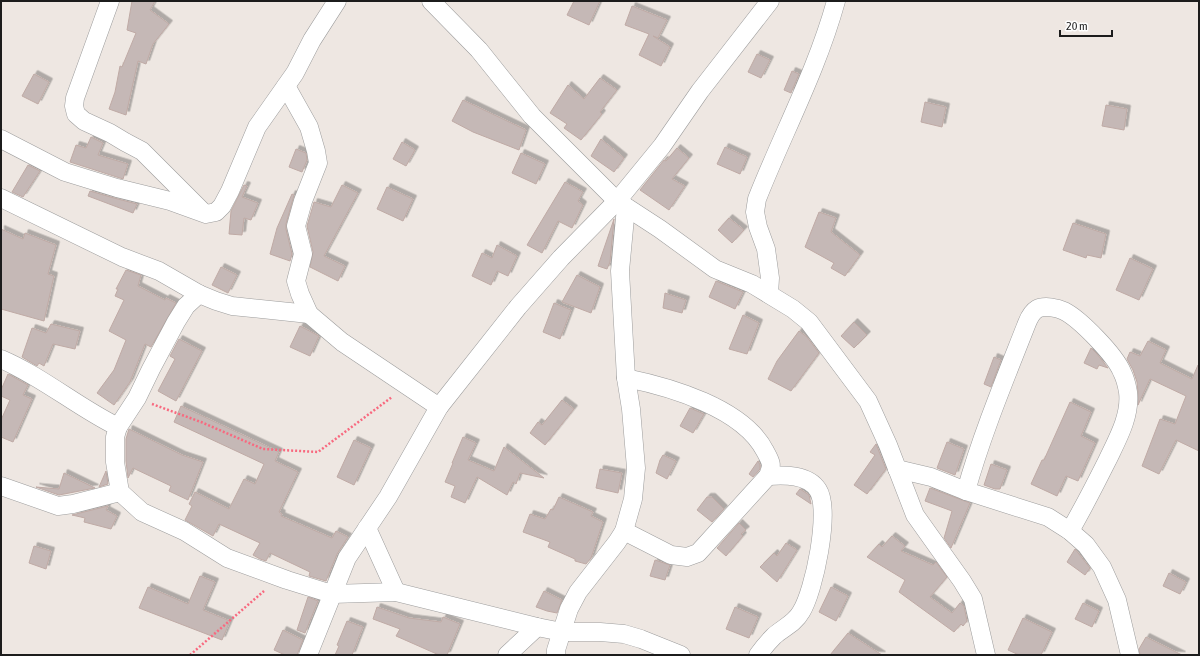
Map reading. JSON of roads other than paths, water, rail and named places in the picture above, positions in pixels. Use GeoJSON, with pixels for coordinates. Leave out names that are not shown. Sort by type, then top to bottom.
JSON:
{"type":"FeatureCollection","features":[{"type":"Feature","properties":{"kind":"street"},"geometry":{"type":"LineString","coordinates":[[110,1],[76,98],[74,106],[76,114],[84,121],[110,133],[142,151],[206,214]]}},
{"type":"Feature","properties":{"kind":"street"},"geometry":{"type":"LineString","coordinates":[[1,140],[65,172],[117,188],[170,201],[206,214],[216,212],[222,206],[230,191],[257,127],[295,73],[312,40],[337,1]]}},
{"type":"Feature","properties":{"kind":"street"},"geometry":{"type":"LineString","coordinates":[[431,1],[479,50],[532,116],[621,204],[660,229],[715,269],[752,284],[793,309],[809,322],[868,401],[915,515],[962,581],[972,599],[986,655]]}},
{"type":"Feature","properties":{"kind":"street"},"geometry":{"type":"LineString","coordinates":[[308,655],[346,558],[388,497],[439,407],[518,307],[561,258],[621,204],[700,91],[770,1]]}},
{"type":"Feature","properties":{"kind":"street"},"geometry":{"type":"LineString","coordinates":[[769,294],[770,278],[766,249],[758,227],[755,212],[757,199],[812,73],[829,27],[836,1]]}},
{"type":"Feature","properties":{"kind":"street"},"geometry":{"type":"LineString","coordinates":[[286,86],[309,127],[318,163],[303,201],[296,226],[303,254],[296,281],[309,314],[342,342],[439,407]]}},
{"type":"Feature","properties":{"kind":"street"},"geometry":{"type":"LineString","coordinates":[[1,198],[122,257],[159,271],[199,294],[216,301],[232,306],[309,314]]}},
{"type":"Feature","properties":{"kind":"street"},"geometry":{"type":"LineString","coordinates":[[556,655],[570,609],[578,592],[624,531],[633,499],[636,468],[631,409],[626,378],[620,271],[621,204]]}},
{"type":"Feature","properties":{"kind":"street"},"geometry":{"type":"LineString","coordinates":[[199,294],[186,306],[176,322],[137,398],[118,427],[115,437],[115,462],[120,492],[142,512],[184,531],[228,558],[332,594],[396,592],[537,628],[562,632],[600,632],[624,634],[681,655]]}},
{"type":"Feature","properties":{"kind":"street"},"geometry":{"type":"LineString","coordinates":[[966,491],[975,459],[1027,323],[1032,314],[1038,309],[1045,307],[1064,311],[1087,329],[1109,351],[1122,371],[1128,393],[1127,412],[1118,437],[1091,494],[1070,531]]}},
{"type":"Feature","properties":{"kind":"street"},"geometry":{"type":"LineString","coordinates":[[1,359],[16,365],[64,394],[100,419],[118,427]]}},
{"type":"Feature","properties":{"kind":"street"},"geometry":{"type":"LineString","coordinates":[[624,531],[671,555],[687,557],[698,553],[768,476],[772,468],[761,444],[746,426],[716,408],[692,397],[656,384],[626,378]]}},
{"type":"Feature","properties":{"kind":"street"},"geometry":{"type":"LineString","coordinates":[[897,469],[931,477],[966,491],[1048,517],[1070,531],[1086,545],[1102,567],[1117,600],[1130,655]]}},
{"type":"Feature","properties":{"kind":"street"},"geometry":{"type":"LineString","coordinates":[[758,655],[774,636],[794,621],[809,598],[821,540],[821,497],[818,489],[809,481],[796,476],[768,476]]}},
{"type":"Feature","properties":{"kind":"street"},"geometry":{"type":"LineString","coordinates":[[1,486],[58,506],[73,504],[120,492]]}},
{"type":"Feature","properties":{"kind":"street"},"geometry":{"type":"LineString","coordinates":[[367,528],[396,592]]}},
{"type":"Feature","properties":{"kind":"street"},"geometry":{"type":"LineString","coordinates":[[507,655],[537,628]]}}]}
